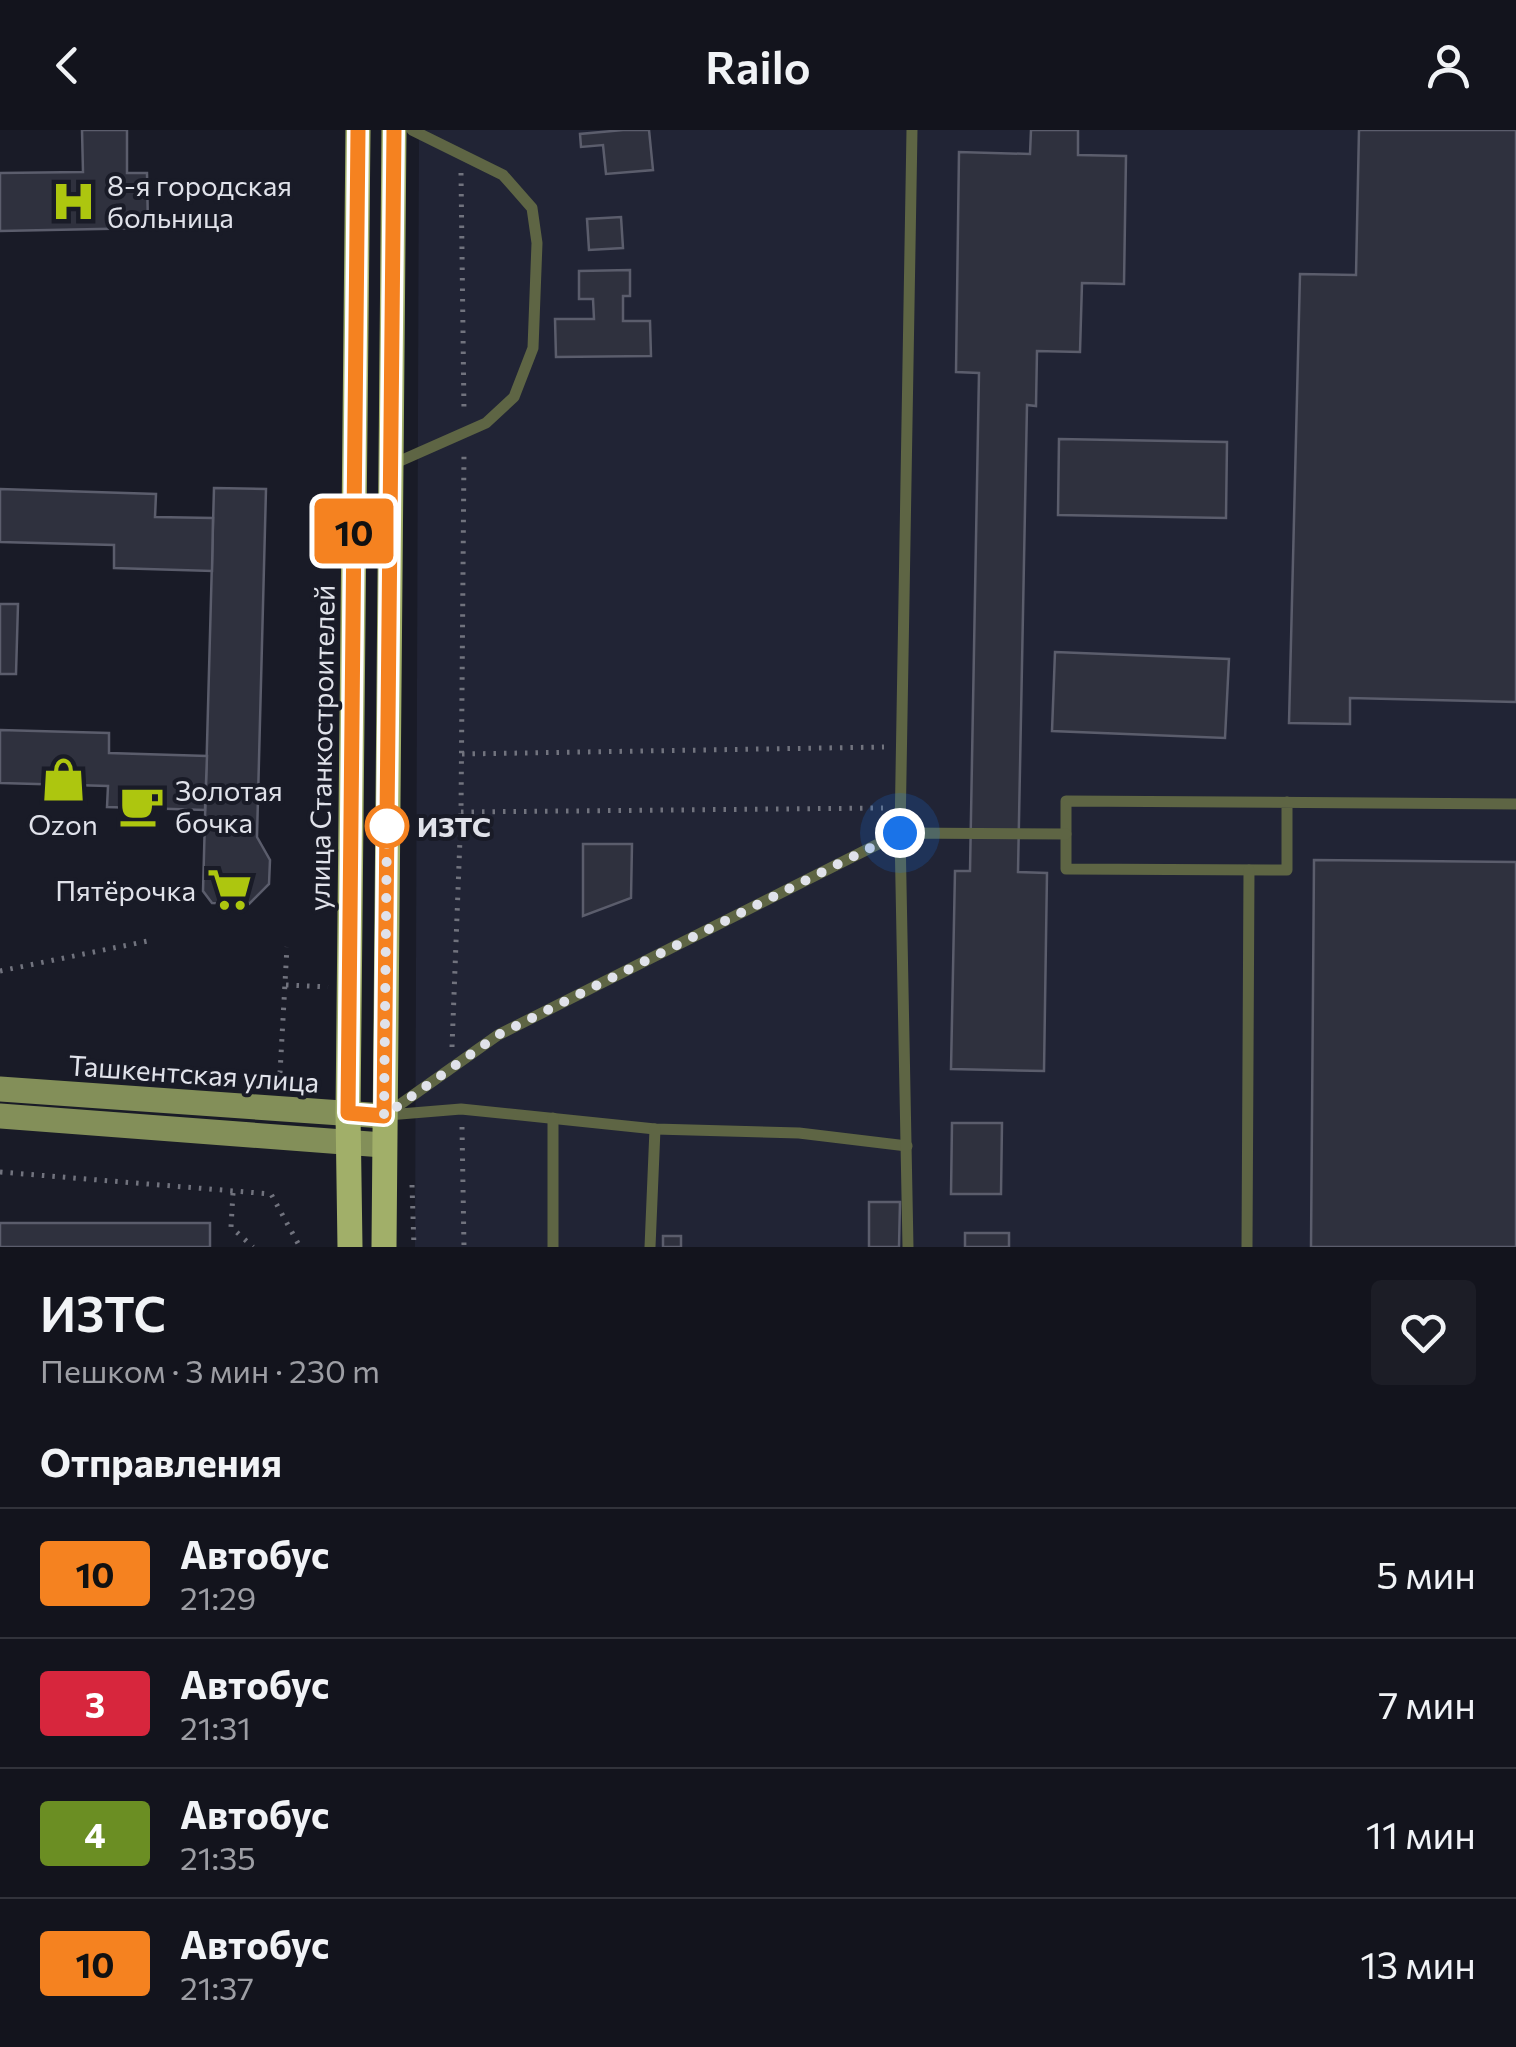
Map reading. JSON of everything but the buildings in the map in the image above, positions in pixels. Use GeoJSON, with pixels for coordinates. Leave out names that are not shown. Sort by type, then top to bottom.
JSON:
{"type":"FeatureCollection","features":[{"type":"Feature","properties":{"kind":"main road","name":"улица Станкостроителей"},"geometry":{"type":"LineString","coordinates":[[350,1247],[358,130]]}},
{"type":"Feature","properties":{"kind":"main road"},"geometry":{"type":"LineString","coordinates":[[384,1247],[394,130]]}},
{"type":"Feature","properties":{"kind":"main road","name":"Ташкентская улица"},"geometry":{"type":"LineString","coordinates":[[0,1090],[384,1116]]}},
{"type":"Feature","properties":{"kind":"main road","name":"Ташкентская улица"},"geometry":{"type":"LineString","coordinates":[[0,1116],[383,1145]]}},
{"type":"Feature","properties":{"kind":"lane"},"geometry":{"type":"LineString","coordinates":[[391,465],[486,423],[514,398],[534,348],[537,243],[532,208],[504,175],[412,130]]}},
{"type":"Feature","properties":{"kind":"lane"},"geometry":{"type":"LineString","coordinates":[[908,1247],[900,807],[912,130]]}},
{"type":"Feature","properties":{"kind":"lane"},"geometry":{"type":"LineString","coordinates":[[1287,802],[1287,870],[1066,868],[1066,801],[1287,802],[1516,804]]}},
{"type":"Feature","properties":{"kind":"lane"},"geometry":{"type":"LineString","coordinates":[[384,1116],[498,1035],[900,833],[1066,834]]}},
{"type":"Feature","properties":{"kind":"lane"},"geometry":{"type":"LineString","coordinates":[[1247,1247],[1249,870]]}},
{"type":"Feature","properties":{"kind":"lane"},"geometry":{"type":"LineString","coordinates":[[384,1116],[461,1109],[655,1129],[799,1133],[907,1146]]}},
{"type":"Feature","properties":{"kind":"lane"},"geometry":{"type":"LineString","coordinates":[[553,1118],[553,1247]]}},
{"type":"Feature","properties":{"kind":"lane"},"geometry":{"type":"LineString","coordinates":[[650,1247],[655,1129]]}},
{"type":"Feature","properties":{"kind":"path"},"geometry":{"type":"LineString","coordinates":[[451,1066],[462,754],[461,152]]}},
{"type":"Feature","properties":{"kind":"path"},"geometry":{"type":"LineString","coordinates":[[462,754],[902,746]]}},
{"type":"Feature","properties":{"kind":"path"},"geometry":{"type":"LineString","coordinates":[[460,812],[900,807]]}},
{"type":"Feature","properties":{"kind":"path"},"geometry":{"type":"LineString","coordinates":[[0,971],[148,941]]}},
{"type":"Feature","properties":{"kind":"path"},"geometry":{"type":"LineString","coordinates":[[280,1073],[287,947]]}},
{"type":"Feature","properties":{"kind":"path"},"geometry":{"type":"LineString","coordinates":[[286,985],[331,987]]}},
{"type":"Feature","properties":{"kind":"path"},"geometry":{"type":"LineString","coordinates":[[461,1109],[464,1247]]}},
{"type":"Feature","properties":{"kind":"path"},"geometry":{"type":"LineString","coordinates":[[0,1172],[271,1194],[300,1247]]}},
{"type":"Feature","properties":{"kind":"path"},"geometry":{"type":"LineString","coordinates":[[233,1193],[231,1227],[253,1247]]}},
{"type":"Feature","properties":{"kind":"shaded area"},"geometry":{"type":"Polygon","coordinates":[[[419,130],[1516,130],[1516,1247],[415,1247],[419,130]]]}},
{"type":"Feature","properties":{"kind":"bus line","name":"10"},"geometry":{"type":"LineString","coordinates":[[358,130],[348,1113],[384,1116],[394,130]]}},
{"type":"Feature","properties":{"kind":"place","name":"8-я городская больница"},"geometry":{"type":"Point","coordinates":[74,201]}},
{"type":"Feature","properties":{"kind":"place","name":"Ozon"},"geometry":{"type":"Point","coordinates":[63,779]}},
{"type":"Feature","properties":{"kind":"place","name":"Золотая бочка"},"geometry":{"type":"Point","coordinates":[142,806]}},
{"type":"Feature","properties":{"kind":"place","name":"ИЗТС"},"geometry":{"type":"Point","coordinates":[387,826]}},
{"type":"Feature","properties":{"kind":"place","name":"Пятёрочка"},"geometry":{"type":"Point","coordinates":[229,890]}},
{"type":"Feature","properties":{"kind":"route"},"geometry":{"type":"LineString","coordinates":[[387,826],[384,1116],[498,1035],[900,833]]}}]}
